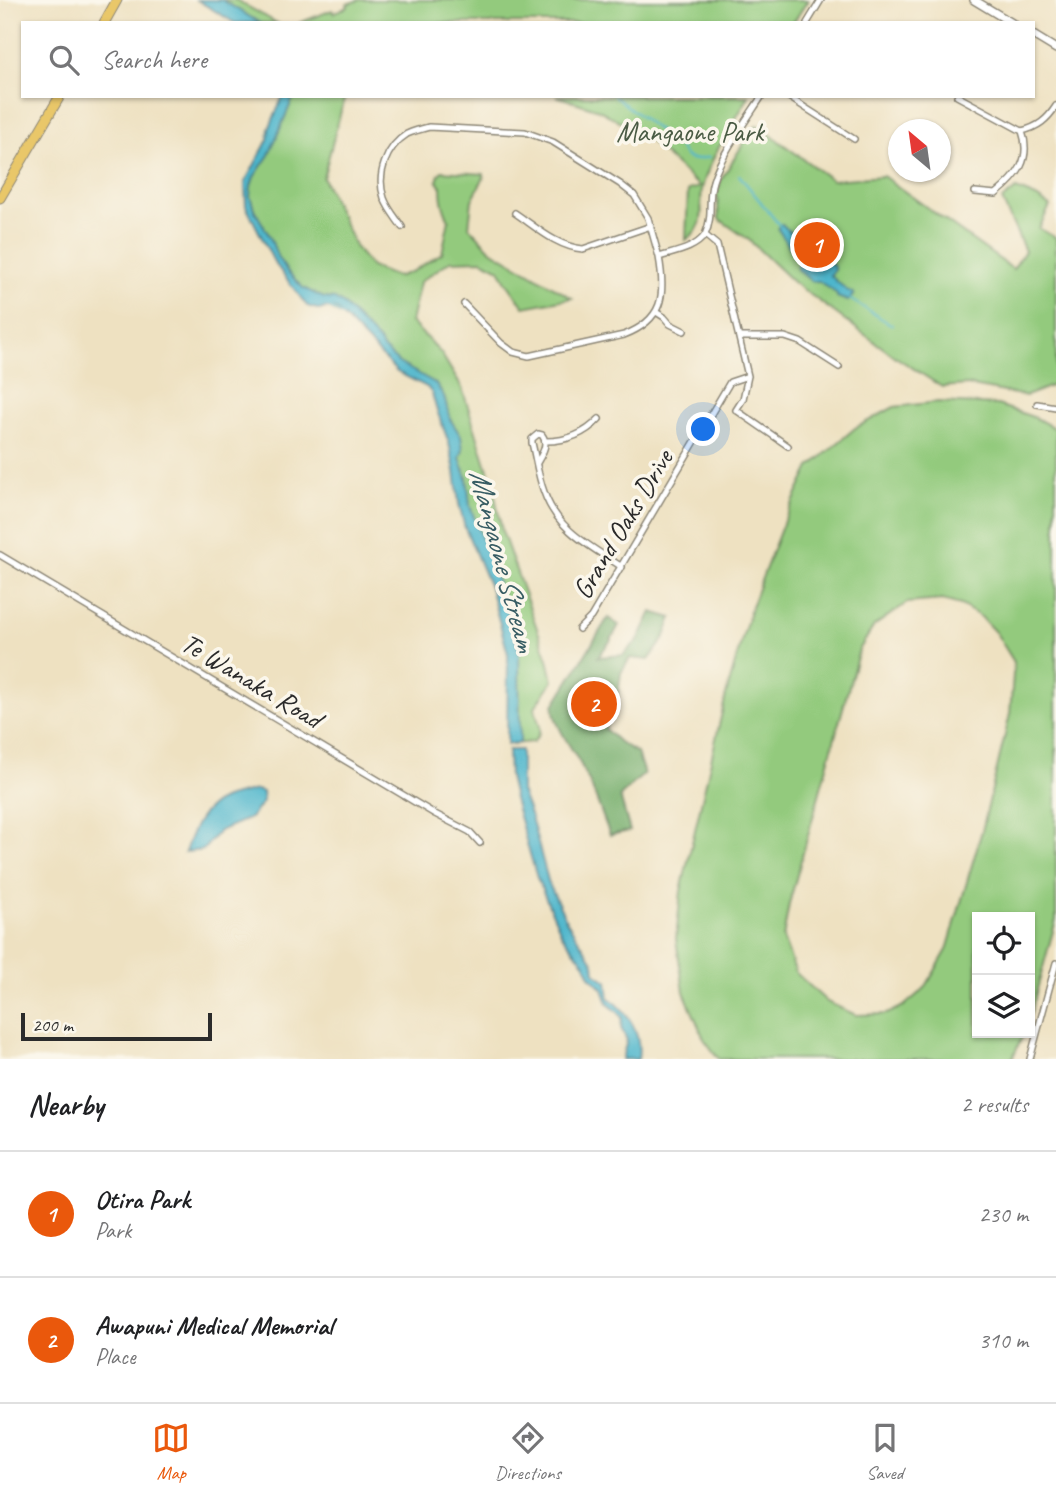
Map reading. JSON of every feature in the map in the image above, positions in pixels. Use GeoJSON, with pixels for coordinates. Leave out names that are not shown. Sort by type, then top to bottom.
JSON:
{"type":"FeatureCollection","features":[{"type":"Feature","properties":{"kind":"main road"},"geometry":{"type":"LineString","coordinates":[[105,21],[117,0]]}},
{"type":"Feature","properties":{"kind":"main road"},"geometry":{"type":"LineString","coordinates":[[0,198],[59,98]]}},
{"type":"Feature","properties":{"kind":"street"},"geometry":{"type":"LineString","coordinates":[[808,21],[821,0]]}},
{"type":"Feature","properties":{"kind":"street"},"geometry":{"type":"LineString","coordinates":[[974,0],[1009,21]]}},
{"type":"Feature","properties":{"kind":"street"},"geometry":{"type":"LineString","coordinates":[[1035,36],[1056,49]]}},
{"type":"Feature","properties":{"kind":"street"},"geometry":{"type":"LineString","coordinates":[[659,257],[702,240],[710,222],[710,191],[715,175],[761,98]]}},
{"type":"Feature","properties":{"kind":"street"},"geometry":{"type":"LineString","coordinates":[[790,98],[854,139]]}},
{"type":"Feature","properties":{"kind":"street"},"geometry":{"type":"LineString","coordinates":[[961,98],[1022,131],[1026,143],[1025,156],[1011,182],[996,194],[975,192]]}},
{"type":"Feature","properties":{"kind":"street"},"geometry":{"type":"LineString","coordinates":[[1022,131],[1042,124],[1056,106]]}},
{"type":"Feature","properties":{"kind":"street"},"geometry":{"type":"LineString","coordinates":[[402,227],[384,200],[381,181],[385,161],[396,144],[408,134],[429,127],[525,132],[553,142],[628,190],[639,202],[651,226],[659,257],[663,295],[656,312],[635,331],[529,356],[513,352],[501,343],[464,304]]}},
{"type":"Feature","properties":{"kind":"street"},"geometry":{"type":"LineString","coordinates":[[515,213],[561,244],[583,249],[651,226]]}},
{"type":"Feature","properties":{"kind":"street"},"geometry":{"type":"LineString","coordinates":[[705,235],[717,245],[748,376],[743,399],[736,411],[788,446]]}},
{"type":"Feature","properties":{"kind":"street"},"geometry":{"type":"LineString","coordinates":[[656,312],[684,331]]}},
{"type":"Feature","properties":{"kind":"street"},"geometry":{"type":"LineString","coordinates":[[740,337],[785,337],[800,342],[839,367]]}},
{"type":"Feature","properties":{"kind":"street","name":"Grand Oaks Drive"},"geometry":{"type":"LineString","coordinates":[[579,629],[591,617],[622,567],[730,382],[748,376]]}},
{"type":"Feature","properties":{"kind":"street"},"geometry":{"type":"LineString","coordinates":[[1037,404],[1056,407]]}},
{"type":"Feature","properties":{"kind":"street"},"geometry":{"type":"LineString","coordinates":[[546,441],[573,437],[590,429],[598,419]]}},
{"type":"Feature","properties":{"kind":"street"},"geometry":{"type":"LineString","coordinates":[[537,463],[546,441],[538,434],[532,439],[537,463],[543,491],[554,514],[580,541],[622,567]]}},
{"type":"Feature","properties":{"kind":"street","name":"Te Wanaka Road"},"geometry":{"type":"LineString","coordinates":[[0,555],[435,814],[470,832],[480,843]]}},
{"type":"Feature","properties":{"kind":"street"},"geometry":{"type":"LineString","coordinates":[[1030,1059],[1056,963]]}},
{"type":"Feature","properties":{"kind":"green space"},"geometry":{"type":"Polygon","coordinates":[[[208,0],[236,0],[273,21],[241,21],[208,0]]]}},
{"type":"Feature","properties":{"kind":"green space"},"geometry":{"type":"Polygon","coordinates":[[[359,0],[808,0],[794,21],[304,21],[332,10],[333,13],[348,7],[347,4],[359,0]]]}},
{"type":"Feature","properties":{"kind":"green space"},"geometry":{"type":"Polygon","coordinates":[[[287,98],[344,98],[323,178],[356,248],[371,267],[397,277],[413,271],[442,253],[449,220],[441,196],[441,186],[437,182],[439,174],[442,171],[484,174],[472,200],[469,227],[491,250],[572,298],[524,307],[499,269],[482,260],[450,261],[420,282],[411,322],[441,353],[462,388],[493,486],[502,531],[548,659],[553,681],[535,707],[540,729],[533,742],[512,744],[509,644],[453,448],[432,389],[398,369],[350,321],[313,298],[283,271],[265,239],[246,186],[287,98]]]}},
{"type":"Feature","properties":{"kind":"green space","name":"Mangaone Park"},"geometry":{"type":"Polygon","coordinates":[[[562,98],[748,98],[717,150],[701,193],[702,214],[699,226],[686,240],[688,190],[700,187],[641,133],[599,110],[562,98]]]}},
{"type":"Feature","properties":{"kind":"green space"},"geometry":{"type":"Polygon","coordinates":[[[757,125],[832,180],[883,176],[1013,269],[1025,251],[1002,200],[1016,189],[1050,206],[1039,228],[1056,238],[1056,384],[1026,396],[967,385],[942,387],[894,356],[793,282],[749,240],[719,219],[717,194],[721,180],[757,125]]]}},
{"type":"Feature","properties":{"kind":"green space"},"geometry":{"type":"Polygon","coordinates":[[[938,402],[998,405],[1036,418],[1056,429],[1056,920],[1035,997],[1035,912],[972,912],[972,1038],[1022,1038],[1012,1059],[719,1059],[704,1039],[684,992],[676,939],[681,891],[726,695],[752,604],[784,521],[810,467],[855,428],[894,407],[938,402]],[[942,600],[907,603],[874,626],[859,650],[789,904],[783,938],[796,973],[827,1002],[856,1015],[887,1014],[904,1006],[925,988],[947,950],[983,827],[1010,714],[1014,662],[996,633],[981,617],[961,605],[942,600]]]}},
{"type":"Feature","properties":{"kind":"green space"},"geometry":{"type":"Polygon","coordinates":[[[652,612],[672,618],[664,639],[649,660],[630,658],[621,673],[618,695],[605,729],[637,753],[644,774],[620,796],[630,831],[610,835],[587,777],[556,720],[554,705],[608,618],[619,625],[598,657],[623,655],[638,640],[652,612]]]}},
{"type":"Feature","properties":{"kind":"water"},"geometry":{"type":"Polygon","coordinates":[[[197,0],[222,0],[257,21],[232,21],[197,0]]]}},
{"type":"Feature","properties":{"kind":"water"},"geometry":{"type":"Polygon","coordinates":[[[282,98],[293,98],[269,155],[254,177],[250,196],[278,258],[303,288],[344,305],[399,363],[435,383],[444,396],[450,419],[461,436],[463,450],[460,458],[467,478],[470,506],[519,650],[520,743],[507,744],[508,654],[490,587],[465,528],[449,443],[432,393],[427,387],[397,372],[336,309],[320,310],[307,306],[274,262],[246,206],[245,182],[268,140],[269,129],[282,98]]]}},
{"type":"Feature","properties":{"kind":"water"},"geometry":{"type":"Polygon","coordinates":[[[782,224],[791,233],[821,251],[834,267],[830,275],[854,294],[848,301],[837,297],[837,294],[819,281],[811,281],[797,269],[800,259],[778,229],[782,224]]]}},
{"type":"Feature","properties":{"kind":"water"},"geometry":{"type":"Polygon","coordinates":[[[508,750],[521,750],[521,791],[549,884],[567,922],[594,963],[595,973],[607,981],[609,998],[623,1010],[632,1024],[638,1041],[638,1059],[622,1059],[627,1040],[621,1028],[622,1018],[608,1004],[603,989],[590,976],[585,964],[562,935],[537,878],[509,777],[508,750]]]}},
{"type":"Feature","properties":{"kind":"water"},"geometry":{"type":"Polygon","coordinates":[[[256,790],[262,792],[263,802],[250,818],[219,831],[203,850],[185,852],[194,828],[209,808],[223,799],[256,790]]]}},
{"type":"Feature","properties":{"kind":"waterway"},"geometry":{"type":"LineString","coordinates":[[617,98],[679,146],[688,158],[695,160],[709,157]]}},
{"type":"Feature","properties":{"kind":"waterway"},"geometry":{"type":"LineString","coordinates":[[739,175],[780,226]]}},
{"type":"Feature","properties":{"kind":"waterway"},"geometry":{"type":"LineString","coordinates":[[848,298],[892,325]]}},
{"type":"Feature","properties":{"kind":"waterway","name":"Mangaone Stream"},"geometry":{"type":"LineString","coordinates":[[330,308],[343,316]]}},
{"type":"Feature","properties":{"kind":"place","name":"Otira Park"},"geometry":{"type":"Point","coordinates":[817,245]}},
{"type":"Feature","properties":{"kind":"place","name":"Awapuni Medical Memorial"},"geometry":{"type":"Point","coordinates":[594,704]}}]}
